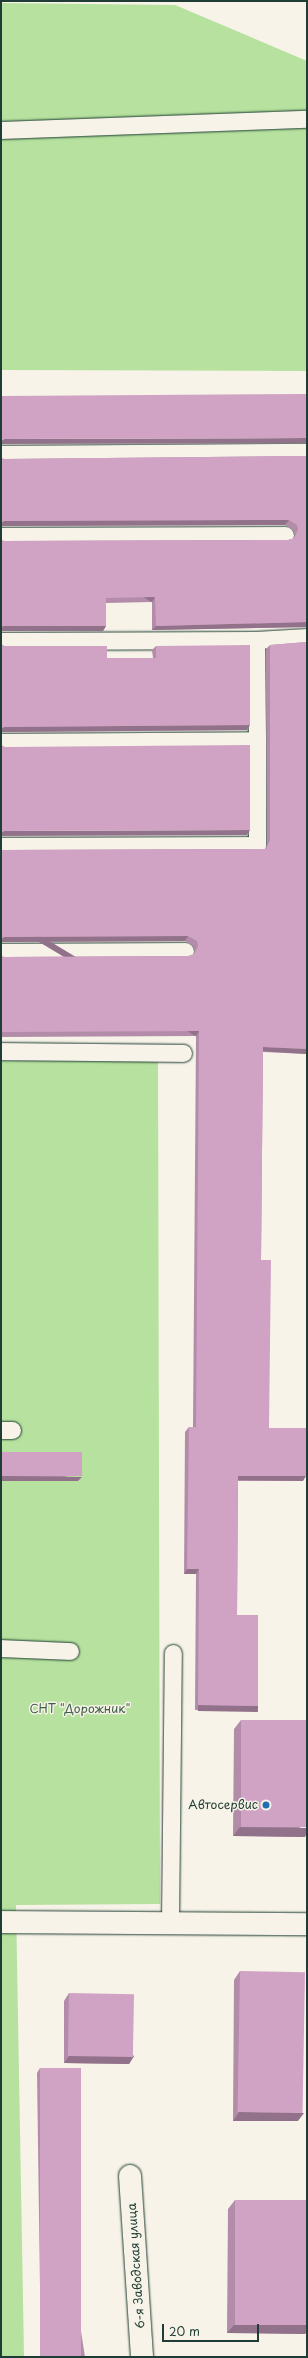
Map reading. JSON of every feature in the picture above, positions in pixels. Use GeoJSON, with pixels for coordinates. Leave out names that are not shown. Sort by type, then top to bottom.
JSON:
{"type":"FeatureCollection","features":[{"type":"Feature","properties":{"kind":"street"},"geometry":{"type":"LineString","coordinates":[[1,1922],[307,1924]]}},
{"type":"Feature","properties":{"kind":"street","name":"6-я Заводская улица"},"geometry":{"type":"LineString","coordinates":[[130,2176],[142,2357]]}},
{"type":"Feature","properties":{"kind":"lane"},"geometry":{"type":"LineString","coordinates":[[1,130],[307,119]]}},
{"type":"Feature","properties":{"kind":"lane"},"geometry":{"type":"LineString","coordinates":[[1,454],[307,452]]}},
{"type":"Feature","properties":{"kind":"lane"},"geometry":{"type":"LineString","coordinates":[[1,536],[285,535]]}},
{"type":"Feature","properties":{"kind":"lane"},"geometry":{"type":"LineString","coordinates":[[1,641],[256,640],[307,637]]}},
{"type":"Feature","properties":{"kind":"lane"},"geometry":{"type":"LineString","coordinates":[[1,846],[257,845],[256,640]]}},
{"type":"Feature","properties":{"kind":"lane"},"geometry":{"type":"LineString","coordinates":[[1,742],[257,740]]}},
{"type":"Feature","properties":{"kind":"lane"},"geometry":{"type":"LineString","coordinates":[[1,952],[185,951]]}},
{"type":"Feature","properties":{"kind":"lane"},"geometry":{"type":"LineString","coordinates":[[1,1051],[183,1053]]}},
{"type":"Feature","properties":{"kind":"lane"},"geometry":{"type":"LineString","coordinates":[[1,1648],[70,1651]]}},
{"type":"Feature","properties":{"kind":"lane"},"geometry":{"type":"LineString","coordinates":[[170,1923],[173,1653]]}},
{"type":"Feature","properties":{"kind":"green space"},"geometry":{"type":"Polygon","coordinates":[[[1,3],[175,5],[307,61],[307,371],[1,370],[1,3]]]}},
{"type":"Feature","properties":{"kind":"green space","name":"СНТ \"Дорожник\""},"geometry":{"type":"Polygon","coordinates":[[[1,1061],[158,1061],[160,1904],[16,1905],[24,2357],[1,2357],[1,1061]]]}},
{"type":"Feature","properties":{"kind":"building"},"geometry":{"type":"Polygon","coordinates":[[[307,394],[307,438],[4,439],[1,441],[1,396],[307,394]]]}},
{"type":"Feature","properties":{"kind":"building"},"geometry":{"type":"Polygon","coordinates":[[[307,456],[307,622],[156,626],[155,597],[106,598],[106,626],[1,627],[1,540],[288,540],[294,538],[298,530],[297,525],[289,520],[4,521],[1,523],[1,458],[307,456]]]}},
{"type":"Feature","properties":{"kind":"building"},"geometry":{"type":"Polygon","coordinates":[[[307,642],[307,1049],[263,1047],[261,1260],[271,1260],[269,1428],[307,1428],[306,1476],[238,1476],[237,1615],[258,1615],[258,1706],[198,1705],[199,1569],[187,1569],[189,1427],[196,1427],[199,1031],[1,1032],[1,956],[188,956],[194,954],[198,946],[197,941],[188,936],[4,937],[1,939],[1,850],[266,849],[270,840],[270,645],[307,642]]]}},
{"type":"Feature","properties":{"kind":"building"},"geometry":{"type":"Polygon","coordinates":[[[1,644],[4,646],[107,646],[107,658],[156,658],[156,646],[250,645],[250,725],[4,727],[1,729],[1,644]]]}},
{"type":"Feature","properties":{"kind":"building"},"geometry":{"type":"Polygon","coordinates":[[[1,745],[5,747],[250,745],[250,830],[1,832],[1,745]]]}},
{"type":"Feature","properties":{"kind":"building"},"geometry":{"type":"Polygon","coordinates":[[[2,1452],[82,1452],[82,1476],[2,1476],[2,1452]]]}},
{"type":"Feature","properties":{"kind":"building"},"geometry":{"type":"Polygon","coordinates":[[[241,1720],[307,1720],[307,1827],[241,1827],[241,1720]]]}},
{"type":"Feature","properties":{"kind":"building"},"geometry":{"type":"Polygon","coordinates":[[[240,1971],[305,1972],[303,2113],[238,2112],[240,1971]]]}},
{"type":"Feature","properties":{"kind":"building"},"geometry":{"type":"Polygon","coordinates":[[[69,1993],[134,1994],[133,2057],[68,2056],[69,1993]]]}},
{"type":"Feature","properties":{"kind":"building"},"geometry":{"type":"Polygon","coordinates":[[[40,2068],[81,2068],[81,2357],[40,2357],[40,2068]]]}},
{"type":"Feature","properties":{"kind":"building"},"geometry":{"type":"Polygon","coordinates":[[[235,2200],[307,2200],[307,2325],[235,2325],[235,2200]]]}},
{"type":"Feature","properties":{"kind":"place","name":"Автосервис"},"geometry":{"type":"Point","coordinates":[266,1805]}}]}
